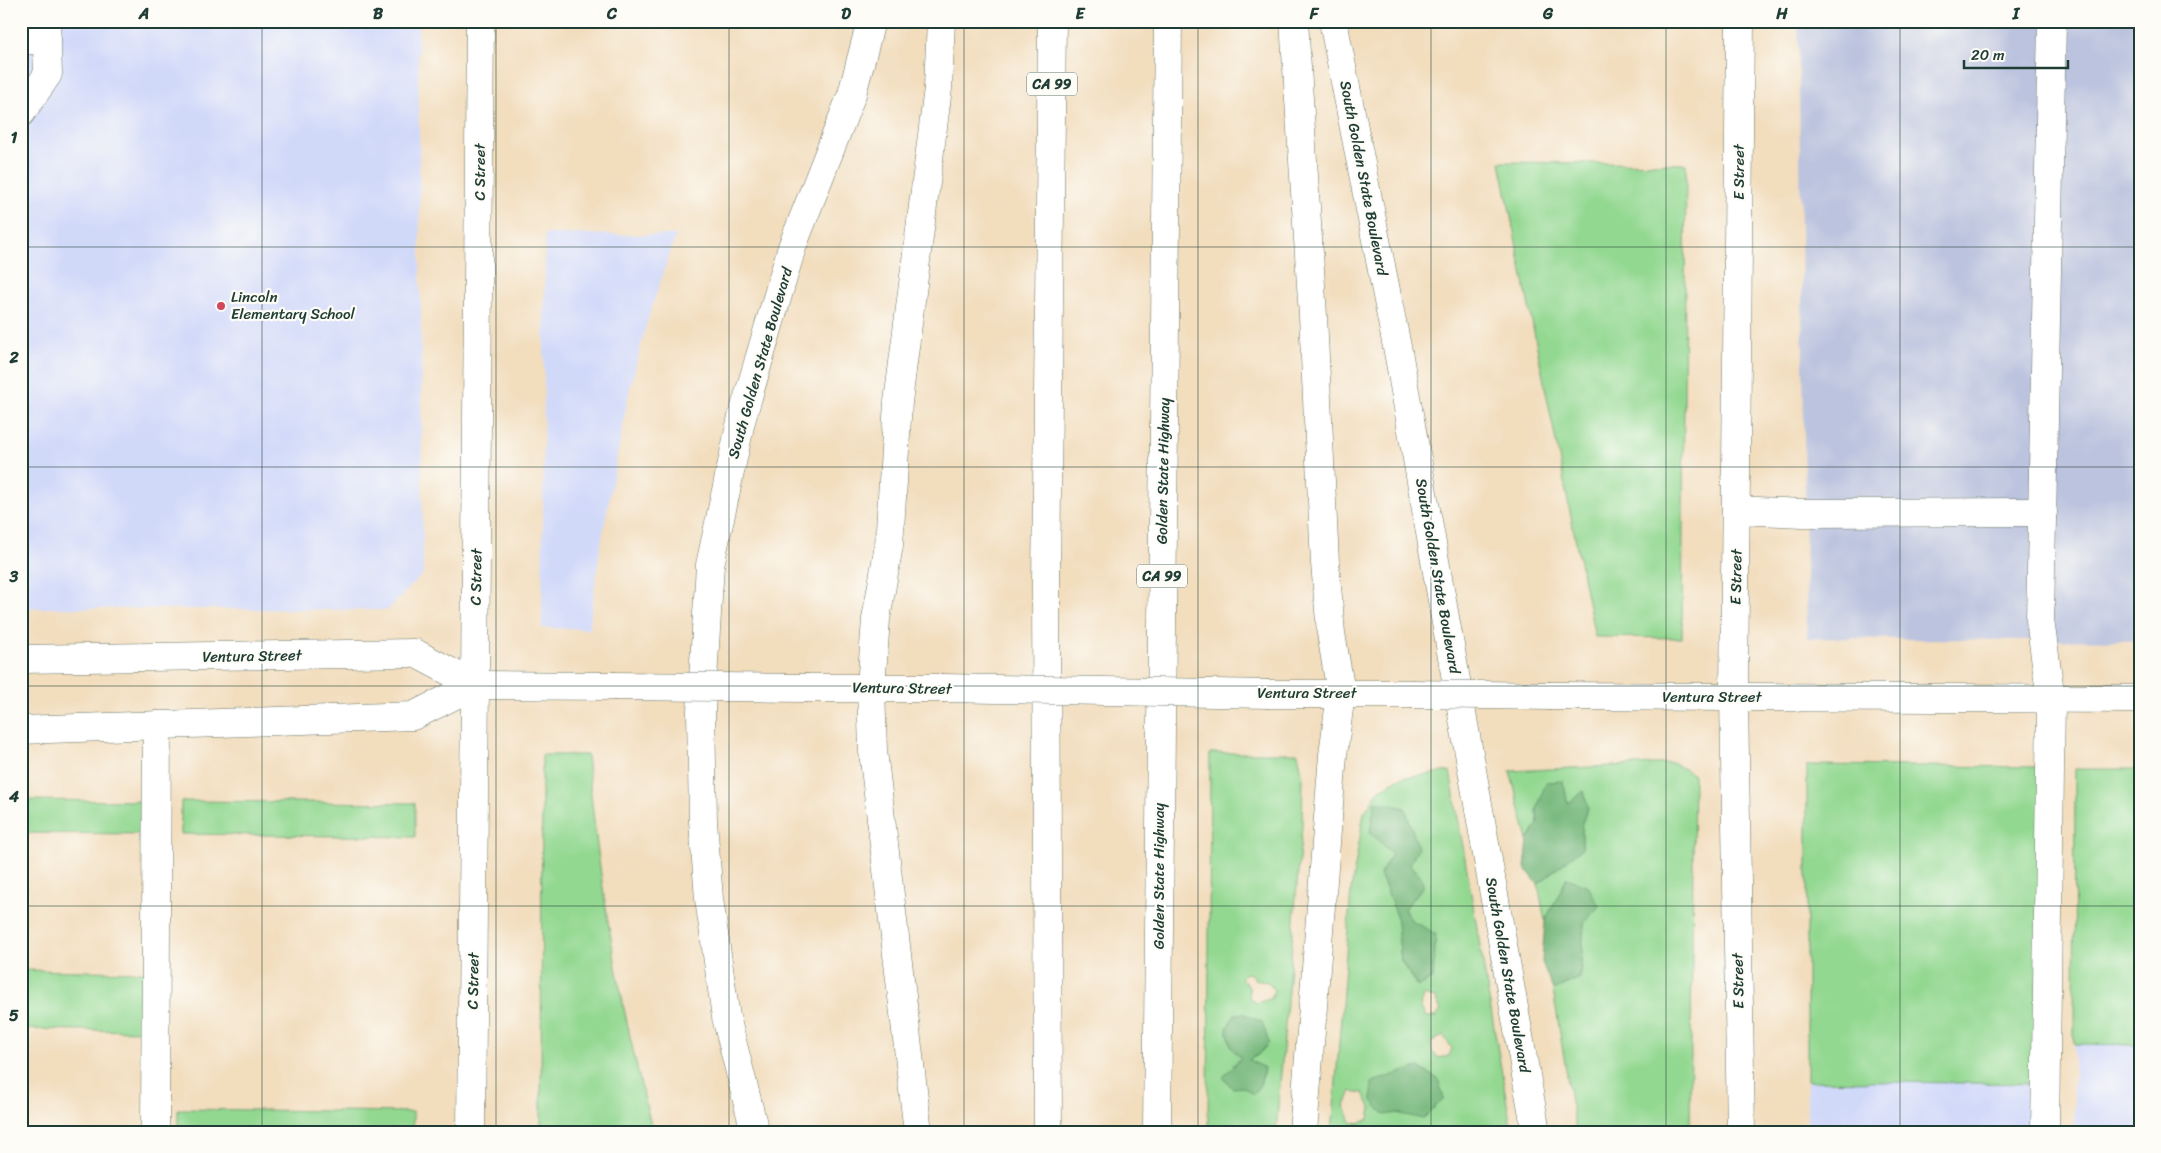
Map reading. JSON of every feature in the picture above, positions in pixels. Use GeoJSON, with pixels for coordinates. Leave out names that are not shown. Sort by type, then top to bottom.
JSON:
{"type":"FeatureCollection","features":[{"type":"Feature","properties":{"kind":"main road","name":"C Street"},"geometry":{"type":"LineString","coordinates":[[471,1132],[480,21]]}},
{"type":"Feature","properties":{"kind":"main road","name":"South Golden State Boulevard"},"geometry":{"type":"LineString","coordinates":[[755,1132],[726,1017],[709,899],[703,821],[701,711],[710,565],[743,412],[792,247],[852,94],[871,21]]}},
{"type":"Feature","properties":{"kind":"main road"},"geometry":{"type":"LineString","coordinates":[[918,1132],[873,751],[871,686],[876,619],[889,545],[898,402],[938,88],[941,21]]}},
{"type":"Feature","properties":{"kind":"main road","name":"CA 99"},"geometry":{"type":"LineString","coordinates":[[1048,1132],[1046,584],[1052,21]]}},
{"type":"Feature","properties":{"kind":"main road","name":"Golden State Highway"},"geometry":{"type":"LineString","coordinates":[[1157,1132],[1168,21]]}},
{"type":"Feature","properties":{"kind":"main road"},"geometry":{"type":"LineString","coordinates":[[1294,21],[1314,316],[1325,563],[1331,633],[1341,693],[1333,755],[1303,1132]]}},
{"type":"Feature","properties":{"kind":"main road","name":"South Golden State Boulevard"},"geometry":{"type":"LineString","coordinates":[[1333,21],[1399,357],[1536,1132]]}},
{"type":"Feature","properties":{"kind":"main road","name":"E Street"},"geometry":{"type":"LineString","coordinates":[[1740,21],[1734,697],[1741,1132]]}},
{"type":"Feature","properties":{"kind":"main road"},"geometry":{"type":"LineString","coordinates":[[2046,1132],[2051,699],[2040,620],[2052,21]]}},
{"type":"Feature","properties":{"kind":"main road"},"geometry":{"type":"LineString","coordinates":[[21,113],[48,74],[38,34]]}},
{"type":"Feature","properties":{"kind":"main road"},"geometry":{"type":"LineString","coordinates":[[1736,510],[1803,513],[2043,512]]}},
{"type":"Feature","properties":{"kind":"main road","name":"Ventura Street"},"geometry":{"type":"LineString","coordinates":[[21,659],[415,653],[475,685]]}},
{"type":"Feature","properties":{"kind":"main road","name":"Ventura Street"},"geometry":{"type":"LineString","coordinates":[[21,730],[413,716],[475,685],[808,688],[871,686],[1269,694],[2140,699]]}},
{"type":"Feature","properties":{"kind":"main road"},"geometry":{"type":"LineString","coordinates":[[155,1132],[157,725]]}},
{"type":"Feature","properties":{"kind":"shaded area","name":"Lincoln Elementary School"},"geometry":{"type":"Polygon","coordinates":[[[21,21],[418,21],[423,574],[388,610],[21,608],[21,21]]]}},
{"type":"Feature","properties":{"kind":"shaded area"},"geometry":{"type":"Polygon","coordinates":[[[1798,21],[2140,21],[2140,641],[1807,638],[1798,21]]]}},
{"type":"Feature","properties":{"kind":"shaded area"},"geometry":{"type":"Polygon","coordinates":[[[545,234],[676,235],[647,322],[629,392],[600,549],[589,629],[542,628],[545,234]]]}},
{"type":"Feature","properties":{"kind":"shaded area"},"geometry":{"type":"Polygon","coordinates":[[[2074,1044],[2140,1045],[2140,1132],[2074,1132],[2074,1044]]]}},
{"type":"Feature","properties":{"kind":"shaded area"},"geometry":{"type":"Polygon","coordinates":[[[1807,1081],[2044,1084],[2043,1132],[1807,1132],[1807,1081]]]}},
{"type":"Feature","properties":{"kind":"green space"},"geometry":{"type":"Polygon","coordinates":[[[1500,162],[1686,164],[1682,638],[1595,637],[1500,162]]]}},
{"type":"Feature","properties":{"kind":"green space"},"geometry":{"type":"Polygon","coordinates":[[[1210,753],[1298,753],[1303,778],[1302,826],[1276,1132],[1208,1132],[1210,753]],[[1246,972],[1241,979],[1249,986],[1249,997],[1257,1003],[1272,998],[1274,990],[1268,982],[1254,979],[1254,976],[1246,972]],[[1235,1014],[1227,1028],[1231,1047],[1241,1058],[1233,1065],[1243,1087],[1260,1085],[1264,1068],[1248,1060],[1235,1014]]]}},
{"type":"Feature","properties":{"kind":"green space"},"geometry":{"type":"Polygon","coordinates":[[[542,755],[587,755],[604,898],[612,945],[630,1039],[653,1132],[541,1132],[542,755]]]}},
{"type":"Feature","properties":{"kind":"green space"},"geometry":{"type":"Polygon","coordinates":[[[1674,763],[1694,775],[1690,1132],[1576,1132],[1553,990],[1580,978],[1584,923],[1567,878],[1545,921],[1538,884],[1582,848],[1582,823],[1588,807],[1568,803],[1537,809],[1538,824],[1528,840],[1510,771],[1674,763]]]}},
{"type":"Feature","properties":{"kind":"green space"},"geometry":{"type":"Polygon","coordinates":[[[1807,765],[2043,767],[2044,1084],[1807,1081],[1807,765]]]}},
{"type":"Feature","properties":{"kind":"green space"},"geometry":{"type":"Polygon","coordinates":[[[2075,769],[2140,769],[2140,1045],[2074,1044],[2075,769]]]}},
{"type":"Feature","properties":{"kind":"green space"},"geometry":{"type":"Polygon","coordinates":[[[1450,771],[1512,1132],[1433,1132],[1429,1129],[1426,1132],[1332,1132],[1351,890],[1364,813],[1379,790],[1400,778],[1450,771]],[[1392,854],[1380,874],[1396,913],[1401,961],[1412,921],[1404,909],[1423,887],[1422,881],[1412,867],[1392,854]],[[1423,995],[1421,1008],[1426,1017],[1436,1017],[1441,1010],[1435,998],[1423,995]],[[1443,1036],[1431,1042],[1432,1052],[1439,1058],[1449,1056],[1452,1048],[1443,1036]],[[1417,1067],[1404,1072],[1397,1113],[1423,1118],[1417,1067]],[[1351,1091],[1345,1106],[1351,1122],[1359,1124],[1369,1119],[1371,1109],[1363,1093],[1351,1091]]]}},
{"type":"Feature","properties":{"kind":"green space"},"geometry":{"type":"Polygon","coordinates":[[[1563,781],[1568,803],[1584,791],[1588,807],[1582,823],[1582,848],[1538,884],[1525,868],[1528,840],[1538,824],[1537,809],[1546,782],[1563,781]]]}},
{"type":"Feature","properties":{"kind":"green space"},"geometry":{"type":"Polygon","coordinates":[[[21,800],[149,801],[149,834],[21,833],[21,800]]]}},
{"type":"Feature","properties":{"kind":"green space"},"geometry":{"type":"Polygon","coordinates":[[[181,801],[415,803],[415,837],[181,834],[181,801]]]}},
{"type":"Feature","properties":{"kind":"green space"},"geometry":{"type":"Polygon","coordinates":[[[1375,801],[1405,808],[1418,848],[1410,864],[1422,878],[1423,887],[1404,909],[1412,921],[1436,934],[1433,978],[1418,987],[1401,961],[1396,913],[1380,874],[1392,854],[1370,832],[1375,801]]]}},
{"type":"Feature","properties":{"kind":"green space"},"geometry":{"type":"Polygon","coordinates":[[[1567,878],[1588,886],[1599,906],[1584,923],[1580,978],[1553,990],[1542,962],[1545,921],[1567,878]]]}},
{"type":"Feature","properties":{"kind":"green space"},"geometry":{"type":"Polygon","coordinates":[[[21,970],[148,972],[147,1031],[21,1029],[21,970]]]}},
{"type":"Feature","properties":{"kind":"green space"},"geometry":{"type":"Polygon","coordinates":[[[1235,1014],[1245,1014],[1262,1022],[1269,1043],[1258,1055],[1249,1060],[1264,1068],[1260,1085],[1253,1094],[1243,1087],[1232,1088],[1223,1077],[1241,1058],[1231,1047],[1227,1028],[1235,1014]]]}},
{"type":"Feature","properties":{"kind":"green space"},"geometry":{"type":"Polygon","coordinates":[[[1418,1067],[1438,1079],[1444,1098],[1423,1119],[1397,1113],[1385,1115],[1372,1101],[1372,1082],[1418,1067]]]}},
{"type":"Feature","properties":{"kind":"green space"},"geometry":{"type":"Polygon","coordinates":[[[178,1109],[413,1112],[413,1132],[178,1132],[178,1109]]]}},
{"type":"Feature","properties":{"kind":"place","name":"Lincoln Elementary School"},"geometry":{"type":"Point","coordinates":[221,306]}}]}
